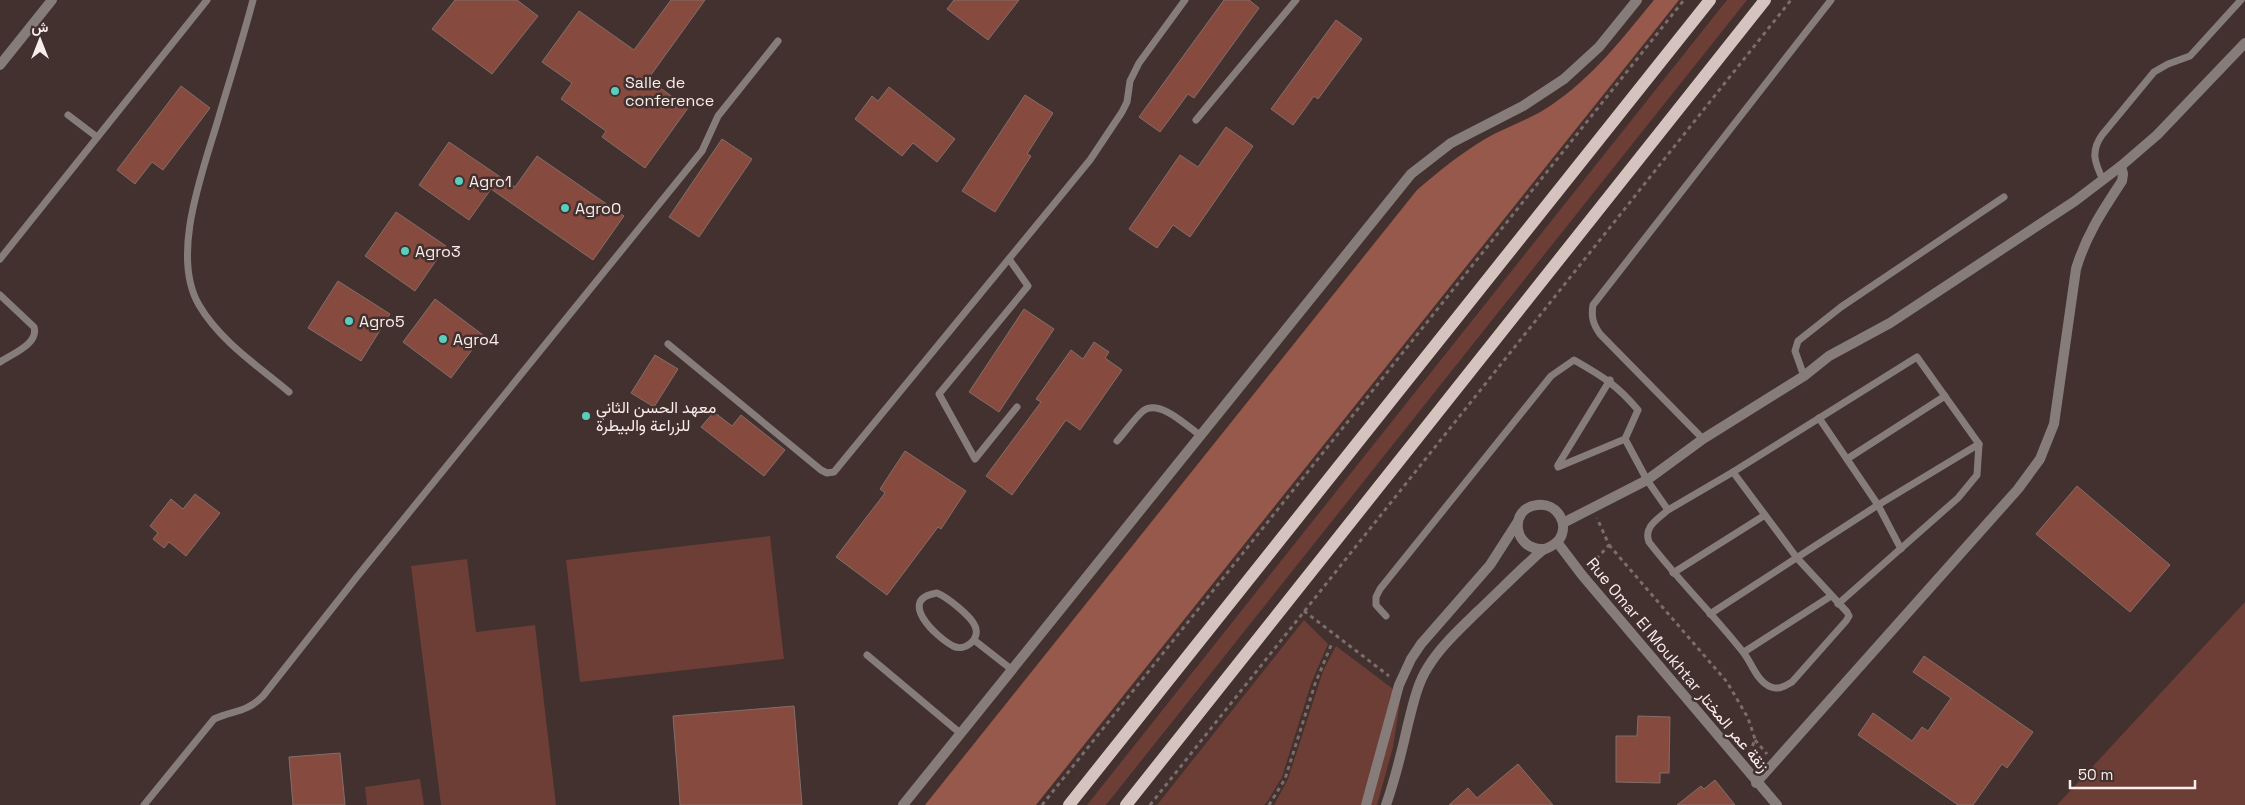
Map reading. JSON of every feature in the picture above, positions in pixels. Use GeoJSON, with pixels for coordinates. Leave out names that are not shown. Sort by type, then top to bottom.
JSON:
{"type":"FeatureCollection","features":[{"type":"Feature","properties":{"kind":"main road"},"geometry":{"type":"LineString","coordinates":[[1069,805],[1710,0]]}},
{"type":"Feature","properties":{"kind":"main road"},"geometry":{"type":"LineString","coordinates":[[1126,805],[1766,0]]}},
{"type":"Feature","properties":{"kind":"street"},"geometry":{"type":"LineString","coordinates":[[902,805],[1411,174],[1451,143],[1523,106],[1564,79],[1599,46],[1637,0]]}},
{"type":"Feature","properties":{"kind":"street"},"geometry":{"type":"LineString","coordinates":[[0,65],[48,1]]}},
{"type":"Feature","properties":{"kind":"street"},"geometry":{"type":"LineString","coordinates":[[1563,523],[1647,480],[1703,439],[1804,376],[1829,356],[1890,323],[1945,288],[2103,180],[2157,135],[2245,43]]}},
{"type":"Feature","properties":{"kind":"street"},"geometry":{"type":"LineString","coordinates":[[1756,783],[2018,490],[2040,459],[2048,442],[2057,410],[2076,269],[2085,243],[2097,218],[2122,181],[2121,166]]}},
{"type":"Feature","properties":{"kind":"street"},"geometry":{"type":"LineString","coordinates":[[1366,805],[1399,685],[1411,659],[1421,644],[1490,565],[1522,514],[1528,508],[1541,504],[1549,506],[1557,511],[1563,523],[1563,532],[1557,542],[1544,549],[1447,642],[1427,668],[1417,690],[1388,804]]}},
{"type":"Feature","properties":{"kind":"street"},"geometry":{"type":"LineString","coordinates":[[1518,522],[1518,531],[1524,543],[1531,548],[1544,549]]}},
{"type":"Feature","properties":{"kind":"street","name":"Rue Omar El Moukhtar زنقة عمر المختار"},"geometry":{"type":"LineString","coordinates":[[1557,542],[1582,575],[1776,805]]}},
{"type":"Feature","properties":{"kind":"lane"},"geometry":{"type":"LineString","coordinates":[[0,258],[207,0]]}},
{"type":"Feature","properties":{"kind":"lane"},"geometry":{"type":"LineString","coordinates":[[253,0],[197,193],[188,253],[189,277],[193,292],[211,322],[230,342],[289,392]]}},
{"type":"Feature","properties":{"kind":"lane"},"geometry":{"type":"LineString","coordinates":[[668,344],[821,470],[827,473],[834,472],[1090,160],[1127,102],[1130,81],[1136,68],[1185,0]]}},
{"type":"Feature","properties":{"kind":"lane"},"geometry":{"type":"LineString","coordinates":[[1196,120],[1296,0]]}},
{"type":"Feature","properties":{"kind":"lane"},"geometry":{"type":"LineString","coordinates":[[1703,439],[1600,334],[1594,325],[1591,315],[1593,305],[1831,0]]}},
{"type":"Feature","properties":{"kind":"lane"},"geometry":{"type":"LineString","coordinates":[[2103,180],[2094,154],[2096,143],[2102,135],[2154,72],[2168,64],[2190,56],[2241,0]]}},
{"type":"Feature","properties":{"kind":"lane"},"geometry":{"type":"LineString","coordinates":[[144,805],[214,720],[224,715],[245,710],[263,696],[356,578],[702,151],[718,116],[778,41]]}},
{"type":"Feature","properties":{"kind":"lane"},"geometry":{"type":"LineString","coordinates":[[68,115],[97,137]]}},
{"type":"Feature","properties":{"kind":"lane"},"geometry":{"type":"LineString","coordinates":[[1804,376],[1795,351],[1798,341],[1841,308],[2004,197]]}},
{"type":"Feature","properties":{"kind":"lane"},"geometry":{"type":"LineString","coordinates":[[1009,259],[1028,286],[939,394],[975,459],[1017,407]]}},
{"type":"Feature","properties":{"kind":"lane"},"geometry":{"type":"LineString","coordinates":[[0,295],[34,327],[35,332],[31,342],[0,362]]}},
{"type":"Feature","properties":{"kind":"lane"},"geometry":{"type":"LineString","coordinates":[[1733,472],[1797,558],[1838,604],[1847,612],[1849,616],[1792,682],[1782,688],[1771,687],[1762,680],[1744,652],[1673,573],[1647,536],[1648,528],[1668,510],[1792,437],[1917,357],[1979,444],[1977,475],[1958,498],[1838,604]]}},
{"type":"Feature","properties":{"kind":"lane"},"geometry":{"type":"LineString","coordinates":[[1386,616],[1376,606],[1376,597],[1380,589],[1551,376],[1574,360],[1610,380],[1622,390],[1638,410],[1625,440],[1558,466],[1610,380]]}},
{"type":"Feature","properties":{"kind":"lane"},"geometry":{"type":"LineString","coordinates":[[1847,459],[1945,396]]}},
{"type":"Feature","properties":{"kind":"lane"},"geometry":{"type":"LineString","coordinates":[[1117,441],[1144,410],[1151,407],[1165,410],[1201,436]]}},
{"type":"Feature","properties":{"kind":"lane"},"geometry":{"type":"LineString","coordinates":[[1819,418],[1878,506],[1901,549]]}},
{"type":"Feature","properties":{"kind":"lane"},"geometry":{"type":"LineString","coordinates":[[1625,440],[1647,480],[1668,510]]}},
{"type":"Feature","properties":{"kind":"lane"},"geometry":{"type":"LineString","coordinates":[[1710,614],[1878,506],[1979,444]]}},
{"type":"Feature","properties":{"kind":"lane"},"geometry":{"type":"LineString","coordinates":[[1673,573],[1765,515]]}},
{"type":"Feature","properties":{"kind":"lane"},"geometry":{"type":"LineString","coordinates":[[937,593],[944,596],[975,625],[974,640],[962,648],[954,647],[922,620],[919,613],[919,605],[923,598],[937,593]]}},
{"type":"Feature","properties":{"kind":"lane"},"geometry":{"type":"LineString","coordinates":[[1744,652],[1831,596]]}},
{"type":"Feature","properties":{"kind":"lane"},"geometry":{"type":"LineString","coordinates":[[974,640],[1011,669]]}},
{"type":"Feature","properties":{"kind":"lane"},"geometry":{"type":"LineString","coordinates":[[867,655],[960,733]]}},
{"type":"Feature","properties":{"kind":"path"},"geometry":{"type":"LineString","coordinates":[[1042,805],[1684,0]]}},
{"type":"Feature","properties":{"kind":"path"},"geometry":{"type":"LineString","coordinates":[[1150,805],[1790,0]]}},
{"type":"Feature","properties":{"kind":"path"},"geometry":{"type":"LineString","coordinates":[[1594,508],[1602,534],[1609,545],[1727,682],[1748,718],[1754,739],[1775,762]]}},
{"type":"Feature","properties":{"kind":"path"},"geometry":{"type":"LineString","coordinates":[[1582,575],[1609,545]]}},
{"type":"Feature","properties":{"kind":"path"},"geometry":{"type":"LineString","coordinates":[[1304,611],[1399,685]]}},
{"type":"Feature","properties":{"kind":"path"},"geometry":{"type":"LineString","coordinates":[[1269,805],[1285,779],[1315,684],[1332,643]]}},
{"type":"Feature","properties":{"kind":"path"},"geometry":{"type":"LineString","coordinates":[[1744,768],[1754,739]]}},
{"type":"Feature","properties":{"kind":"shaded area"},"geometry":{"type":"Polygon","coordinates":[[[1654,0],[1679,0],[1036,805],[925,805],[1417,190],[1476,145],[1542,111],[1565,95],[1606,57],[1654,0]]]}},
{"type":"Feature","properties":{"kind":"shaded area"},"geometry":{"type":"Polygon","coordinates":[[[1727,0],[1747,0],[1106,805],[1087,805],[1727,0]]]}},
{"type":"Feature","properties":{"kind":"shaded area"},"geometry":{"type":"Polygon","coordinates":[[[770,536],[784,659],[580,682],[566,560],[770,536]]]}},
{"type":"Feature","properties":{"kind":"shaded area"},"geometry":{"type":"Polygon","coordinates":[[[467,559],[476,632],[535,625],[556,805],[441,805],[411,566],[467,559]]]}},
{"type":"Feature","properties":{"kind":"shaded area"},"geometry":{"type":"Polygon","coordinates":[[[2245,602],[2245,805],[2057,805],[2245,602]]]}},
{"type":"Feature","properties":{"kind":"shaded area"},"geometry":{"type":"Polygon","coordinates":[[[1304,620],[1328,644],[1312,681],[1282,777],[1267,802],[1264,805],[1157,805],[1304,620]]]}},
{"type":"Feature","properties":{"kind":"shaded area"},"geometry":{"type":"Polygon","coordinates":[[[1336,646],[1401,695],[1393,747],[1377,805],[1274,805],[1288,779],[1323,671],[1336,646]]]}},
{"type":"Feature","properties":{"kind":"shaded area"},"geometry":{"type":"Polygon","coordinates":[[[420,779],[424,805],[367,805],[365,787],[420,779]]]}},
{"type":"Feature","properties":{"kind":"building"},"geometry":{"type":"Polygon","coordinates":[[[455,0],[517,0],[538,16],[492,74],[432,29],[455,0]]]}},
{"type":"Feature","properties":{"kind":"building","name":"Salle de conference"},"geometry":{"type":"Polygon","coordinates":[[[671,0],[705,0],[648,79],[688,108],[645,168],[602,137],[606,131],[561,99],[572,83],[542,62],[579,11],[634,50],[671,0]]]}},
{"type":"Feature","properties":{"kind":"building"},"geometry":{"type":"Polygon","coordinates":[[[954,0],[1019,0],[988,40],[947,9],[954,0]]]}},
{"type":"Feature","properties":{"kind":"building"},"geometry":{"type":"Polygon","coordinates":[[[1224,0],[1249,0],[1259,8],[1194,98],[1188,94],[1160,132],[1139,117],[1224,0]]]}},
{"type":"Feature","properties":{"kind":"building"},"geometry":{"type":"Polygon","coordinates":[[[1336,20],[1362,39],[1318,99],[1314,96],[1293,125],[1271,109],[1336,20]]]}},
{"type":"Feature","properties":{"kind":"building"},"geometry":{"type":"Polygon","coordinates":[[[181,86],[210,108],[163,170],[152,162],[135,184],[117,170],[181,86]]]}},
{"type":"Feature","properties":{"kind":"building"},"geometry":{"type":"Polygon","coordinates":[[[889,87],[955,139],[937,162],[913,143],[902,156],[855,119],[872,96],[878,101],[889,87]]]}},
{"type":"Feature","properties":{"kind":"building"},"geometry":{"type":"Polygon","coordinates":[[[1025,95],[1053,113],[1027,154],[1031,156],[995,212],[962,191],[1025,95]]]}},
{"type":"Feature","properties":{"kind":"building"},"geometry":{"type":"Polygon","coordinates":[[[1226,127],[1253,146],[1190,237],[1173,225],[1157,248],[1129,229],[1180,155],[1198,167],[1226,127]]]}},
{"type":"Feature","properties":{"kind":"building"},"geometry":{"type":"Polygon","coordinates":[[[722,139],[752,159],[699,237],[669,217],[722,139]]]}},
{"type":"Feature","properties":{"kind":"building","name":"Agro0"},"geometry":{"type":"Polygon","coordinates":[[[449,142],[515,187],[537,156],[624,216],[593,260],[491,189],[469,220],[419,185],[449,142]]]}},
{"type":"Feature","properties":{"kind":"building","name":"Agro3"},"geometry":{"type":"Polygon","coordinates":[[[396,212],[446,246],[415,291],[365,256],[396,212]]]}},
{"type":"Feature","properties":{"kind":"building","name":"Agro5"},"geometry":{"type":"Polygon","coordinates":[[[338,281],[390,314],[361,361],[308,328],[338,281]]]}},
{"type":"Feature","properties":{"kind":"building","name":"Agro4"},"geometry":{"type":"Polygon","coordinates":[[[435,299],[483,335],[451,378],[403,342],[435,299]]]}},
{"type":"Feature","properties":{"kind":"building"},"geometry":{"type":"Polygon","coordinates":[[[1024,309],[1054,329],[999,412],[969,392],[1024,309]]]}},
{"type":"Feature","properties":{"kind":"building"},"geometry":{"type":"Polygon","coordinates":[[[1094,342],[1109,352],[1105,358],[1122,370],[1080,430],[1066,420],[1012,495],[986,476],[1041,402],[1036,399],[1071,350],[1083,359],[1094,342]]]}},
{"type":"Feature","properties":{"kind":"building"},"geometry":{"type":"Polygon","coordinates":[[[655,355],[678,369],[654,407],[631,393],[655,355]]]}},
{"type":"Feature","properties":{"kind":"building"},"geometry":{"type":"Polygon","coordinates":[[[714,412],[732,426],[741,415],[785,450],[764,476],[701,427],[714,412]]]}},
{"type":"Feature","properties":{"kind":"building"},"geometry":{"type":"Polygon","coordinates":[[[905,451],[966,491],[941,529],[938,527],[887,595],[836,557],[885,493],[880,489],[905,451]]]}},
{"type":"Feature","properties":{"kind":"building"},"geometry":{"type":"Polygon","coordinates":[[[2077,486],[2170,565],[2130,612],[2036,534],[2077,486]]]}},
{"type":"Feature","properties":{"kind":"building"},"geometry":{"type":"Polygon","coordinates":[[[195,494],[220,513],[186,556],[169,542],[164,548],[153,539],[158,533],[150,526],[171,499],[183,509],[195,494]]]}},
{"type":"Feature","properties":{"kind":"building"},"geometry":{"type":"Polygon","coordinates":[[[1924,656],[2033,732],[2007,768],[2002,764],[1973,805],[1958,805],[1858,735],[1873,713],[1912,741],[1922,727],[1928,731],[1951,698],[1913,672],[1924,656]]]}},
{"type":"Feature","properties":{"kind":"building"},"geometry":{"type":"Polygon","coordinates":[[[794,706],[802,805],[680,805],[673,716],[794,706]]]}},
{"type":"Feature","properties":{"kind":"building"},"geometry":{"type":"Polygon","coordinates":[[[1638,716],[1670,717],[1669,773],[1660,773],[1660,783],[1616,782],[1616,736],[1637,736],[1638,716]]]}},
{"type":"Feature","properties":{"kind":"building"},"geometry":{"type":"Polygon","coordinates":[[[340,753],[345,805],[293,805],[289,757],[340,753]]]}},
{"type":"Feature","properties":{"kind":"building"},"geometry":{"type":"Polygon","coordinates":[[[1518,764],[1553,805],[1449,805],[1468,788],[1477,798],[1518,764]]]}},
{"type":"Feature","properties":{"kind":"building"},"geometry":{"type":"Polygon","coordinates":[[[1715,780],[1735,805],[1677,805],[1701,786],[1704,789],[1715,780]]]}},
{"type":"Feature","properties":{"kind":"place","name":"Salle de conference"},"geometry":{"type":"Point","coordinates":[615,91]}},
{"type":"Feature","properties":{"kind":"place","name":"Agro1"},"geometry":{"type":"Point","coordinates":[459,181]}},
{"type":"Feature","properties":{"kind":"place","name":"Agro0"},"geometry":{"type":"Point","coordinates":[565,208]}},
{"type":"Feature","properties":{"kind":"place","name":"Agro3"},"geometry":{"type":"Point","coordinates":[405,251]}},
{"type":"Feature","properties":{"kind":"place","name":"Agro5"},"geometry":{"type":"Point","coordinates":[349,321]}},
{"type":"Feature","properties":{"kind":"place","name":"Agro4"},"geometry":{"type":"Point","coordinates":[443,339]}},
{"type":"Feature","properties":{"kind":"place","name":"معهد الحسن الثاني للزراعة والبيطرة"},"geometry":{"type":"Point","coordinates":[586,416]}}]}
